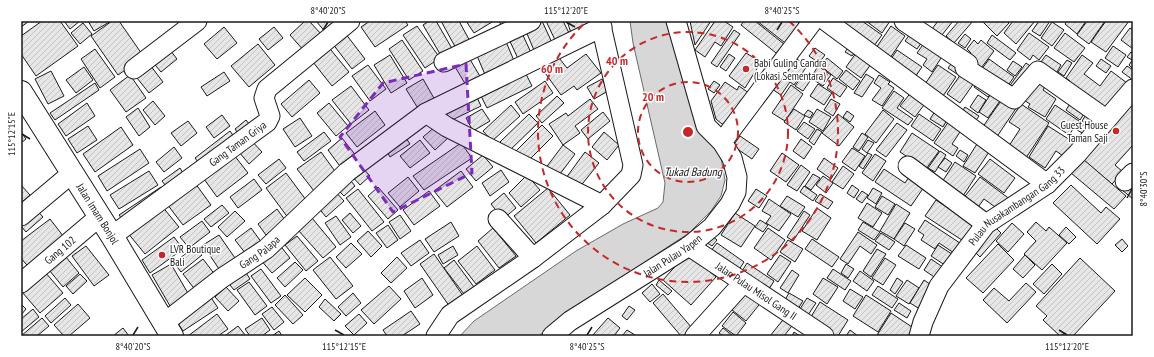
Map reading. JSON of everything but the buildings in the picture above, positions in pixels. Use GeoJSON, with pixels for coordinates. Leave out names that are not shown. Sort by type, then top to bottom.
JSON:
{"type":"FeatureCollection","features":[{"type":"Feature","properties":{"kind":"highway","name":"Jalan Imam Bonjol"},"geometry":{"type":"LineString","coordinates":[[21,92],[112,236],[168,330]]}},
{"type":"Feature","properties":{"kind":"street"},"geometry":{"type":"LineString","coordinates":[[134,69],[197,21]]}},
{"type":"Feature","properties":{"kind":"street","name":"Gang Taman Griya"},"geometry":{"type":"LineString","coordinates":[[112,236],[267,122],[270,116],[264,98],[267,89],[350,21]]}},
{"type":"Feature","properties":{"kind":"street"},"geometry":{"type":"LineString","coordinates":[[444,62],[531,21]]}},
{"type":"Feature","properties":{"kind":"street","name":"Jalan Pulau Yapen"},"geometry":{"type":"LineString","coordinates":[[552,336],[570,321],[689,246],[712,227],[730,204],[736,192],[736,177],[732,158],[722,142],[706,126],[676,21]]}},
{"type":"Feature","properties":{"kind":"street"},"geometry":{"type":"LineString","coordinates":[[722,142],[813,21]]}},
{"type":"Feature","properties":{"kind":"street"},"geometry":{"type":"LineString","coordinates":[[826,21],[1047,184]]}},
{"type":"Feature","properties":{"kind":"street"},"geometry":{"type":"LineString","coordinates":[[904,21],[968,64],[965,68],[1014,99],[1036,71],[1038,71],[1106,119]]}},
{"type":"Feature","properties":{"kind":"street"},"geometry":{"type":"LineString","coordinates":[[435,334],[450,315],[533,258],[602,205],[631,175],[633,165],[601,24]]}},
{"type":"Feature","properties":{"kind":"street","name":"Gang Palapa"},"geometry":{"type":"LineString","coordinates":[[168,330],[222,278],[266,249],[347,172],[426,113],[601,24]]}},
{"type":"Feature","properties":{"kind":"street","name":"Pulau Nusakambangan Gang 33"},"geometry":{"type":"LineString","coordinates":[[919,336],[923,322],[939,286],[986,224],[1047,184],[1077,154],[1133,89]]}},
{"type":"Feature","properties":{"kind":"street"},"geometry":{"type":"LineString","coordinates":[[426,113],[447,127],[602,205]]}},
{"type":"Feature","properties":{"kind":"street"},"geometry":{"type":"LineString","coordinates":[[908,166],[986,224]]}},
{"type":"Feature","properties":{"kind":"street"},"geometry":{"type":"LineString","coordinates":[[21,216],[72,174]]}},
{"type":"Feature","properties":{"kind":"street","name":"Gang 102"},"geometry":{"type":"LineString","coordinates":[[21,283],[99,217]]}},
{"type":"Feature","properties":{"kind":"street"},"geometry":{"type":"LineString","coordinates":[[498,219],[533,258]]}},
{"type":"Feature","properties":{"kind":"street","name":"Jalan Pulau Misol Gang II"},"geometry":{"type":"LineString","coordinates":[[689,246],[742,283],[824,336]]}},
{"type":"Feature","properties":{"kind":"street"},"geometry":{"type":"LineString","coordinates":[[695,336],[742,283]]}},
{"type":"Feature","properties":{"kind":"highlighted area"},"geometry":{"type":"Polygon","coordinates":[[[466,64],[472,173],[393,212],[340,137],[383,83],[466,64]]]}},
{"type":"Feature","properties":{"kind":"water","name":"Tukad Badung"},"geometry":{"type":"Polygon","coordinates":[[[630,21],[673,21],[699,121],[721,158],[725,180],[721,196],[711,211],[689,233],[555,321],[539,336],[460,336],[474,321],[576,251],[623,224],[658,208],[663,202],[665,183],[633,43],[630,21]]]}},
{"type":"Feature","properties":{"kind":"place","name":"Babi Guling Candra (Lokasi Sementara)"},"geometry":{"type":"Point","coordinates":[746,69]}},
{"type":"Feature","properties":{"kind":"place","name":"Guest House Taman Saji"},"geometry":{"type":"Point","coordinates":[1116,131]}},
{"type":"Feature","properties":{"kind":"place","name":"LVR Boutique Bali"},"geometry":{"type":"Point","coordinates":[162,255]}}]}
